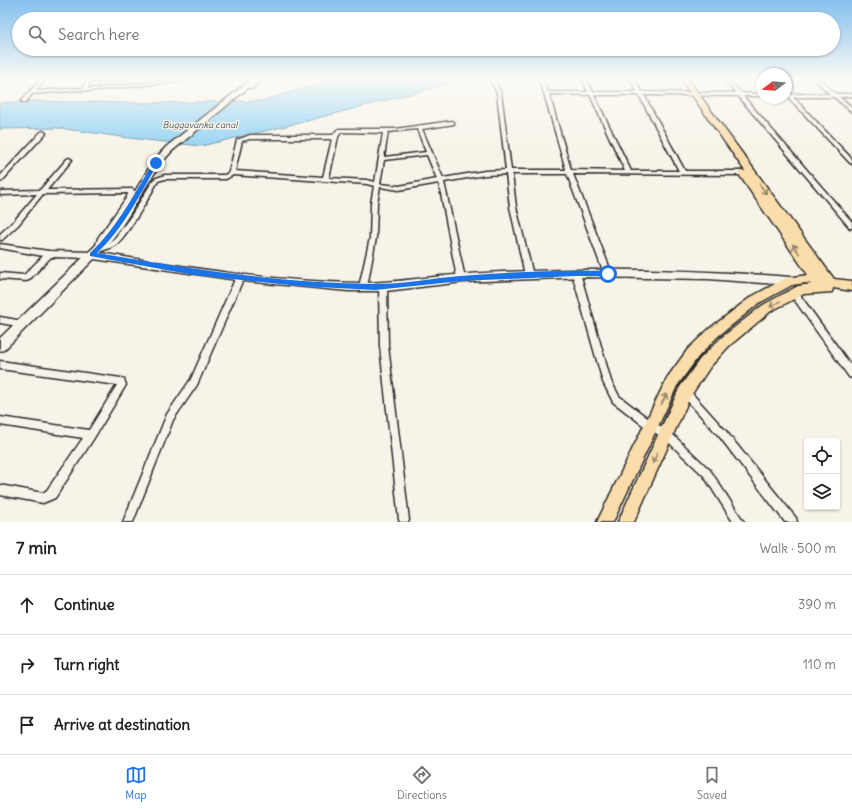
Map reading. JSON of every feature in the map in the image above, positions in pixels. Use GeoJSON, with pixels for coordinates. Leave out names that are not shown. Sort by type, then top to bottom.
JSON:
{"type":"FeatureCollection","features":[{"type":"Feature","properties":{"kind":"main road"},"geometry":{"type":"LineString","coordinates":[[0,346],[95,252],[126,214],[156,163],[169,149],[226,102]]}},
{"type":"Feature","properties":{"kind":"main road"},"geometry":{"type":"LineString","coordinates":[[697,102],[743,173],[818,281]]}},
{"type":"Feature","properties":{"kind":"main road"},"geometry":{"type":"LineString","coordinates":[[697,102],[831,283]]}},
{"type":"Feature","properties":{"kind":"main road"},"geometry":{"type":"LineString","coordinates":[[95,252],[194,272],[300,284],[383,286],[461,278],[576,273],[751,278],[792,287],[852,292]]}},
{"type":"Feature","properties":{"kind":"main road"},"geometry":{"type":"LineString","coordinates":[[626,522],[685,392],[705,363],[725,342],[792,287],[806,279],[852,286]]}},
{"type":"Feature","properties":{"kind":"main road"},"geometry":{"type":"LineString","coordinates":[[605,522],[672,382],[698,348],[712,333],[755,300],[792,287]]}},
{"type":"Feature","properties":{"kind":"street"},"geometry":{"type":"LineString","coordinates":[[500,102],[513,207],[529,275]]}},
{"type":"Feature","properties":{"kind":"street"},"geometry":{"type":"LineString","coordinates":[[549,102],[569,172],[608,274]]}},
{"type":"Feature","properties":{"kind":"street"},"geometry":{"type":"LineString","coordinates":[[596,102],[605,124],[629,172]]}},
{"type":"Feature","properties":{"kind":"street"},"geometry":{"type":"LineString","coordinates":[[646,102],[684,172]]}},
{"type":"Feature","properties":{"kind":"street"},"geometry":{"type":"LineString","coordinates":[[746,102],[852,226]]}},
{"type":"Feature","properties":{"kind":"street"},"geometry":{"type":"LineString","coordinates":[[794,102],[852,162]]}},
{"type":"Feature","properties":{"kind":"street"},"geometry":{"type":"LineString","coordinates":[[843,102],[852,110]]}},
{"type":"Feature","properties":{"kind":"street"},"geometry":{"type":"LineString","coordinates":[[326,178],[335,137],[339,130],[386,131],[452,123]]}},
{"type":"Feature","properties":{"kind":"street"},"geometry":{"type":"LineString","coordinates":[[419,128],[428,153],[443,186],[461,278]]}},
{"type":"Feature","properties":{"kind":"street"},"geometry":{"type":"LineString","coordinates":[[363,286],[373,238],[374,203],[386,131]]}},
{"type":"Feature","properties":{"kind":"street"},"geometry":{"type":"LineString","coordinates":[[0,180],[43,133]]}},
{"type":"Feature","properties":{"kind":"street"},"geometry":{"type":"LineString","coordinates":[[232,173],[239,142],[242,139],[335,137]]}},
{"type":"Feature","properties":{"kind":"street"},"geometry":{"type":"LineString","coordinates":[[382,159],[428,153]]}},
{"type":"Feature","properties":{"kind":"street"},"geometry":{"type":"LineString","coordinates":[[0,238],[43,192],[69,160]]}},
{"type":"Feature","properties":{"kind":"street"},"geometry":{"type":"LineString","coordinates":[[0,246],[49,254],[95,252],[112,245],[133,218],[158,179],[165,177],[219,178],[226,177],[232,173],[326,178],[367,182],[386,187],[399,188],[440,180],[508,172],[743,173]]}},
{"type":"Feature","properties":{"kind":"street"},"geometry":{"type":"LineString","coordinates":[[0,193],[132,191],[130,197],[100,240],[95,252]]}},
{"type":"Feature","properties":{"kind":"street"},"geometry":{"type":"LineString","coordinates":[[0,276],[26,278],[49,254]]}},
{"type":"Feature","properties":{"kind":"street"},"geometry":{"type":"LineString","coordinates":[[576,273],[607,382],[616,399],[651,426],[666,434],[707,473],[739,522]]}},
{"type":"Feature","properties":{"kind":"street"},"geometry":{"type":"LineString","coordinates":[[128,522],[170,417],[194,382],[240,277]]}},
{"type":"Feature","properties":{"kind":"street"},"geometry":{"type":"LineString","coordinates":[[383,286],[384,346],[404,520]]}},
{"type":"Feature","properties":{"kind":"street"},"geometry":{"type":"LineString","coordinates":[[792,287],[852,374]]}},
{"type":"Feature","properties":{"kind":"street"},"geometry":{"type":"LineString","coordinates":[[0,320],[23,324]]}},
{"type":"Feature","properties":{"kind":"street"},"geometry":{"type":"LineString","coordinates":[[0,364],[122,383],[122,387],[92,435],[56,489],[47,497],[43,498],[0,490]]}},
{"type":"Feature","properties":{"kind":"street"},"geometry":{"type":"LineString","coordinates":[[685,392],[722,433],[792,522]]}},
{"type":"Feature","properties":{"kind":"street"},"geometry":{"type":"LineString","coordinates":[[0,421],[92,435]]}},
{"type":"Feature","properties":{"kind":"water","name":"Buggavanka canal"},"geometry":{"type":"Polygon","coordinates":[[[378,102],[201,146],[59,128],[0,129],[0,103],[378,102]]]}},
{"type":"Feature","properties":{"kind":"route"},"geometry":{"type":"LineString","coordinates":[[156,163],[144,181],[126,214],[103,244],[92,255],[194,272],[300,284],[375,287],[461,278],[576,273],[608,274]]}}]}
